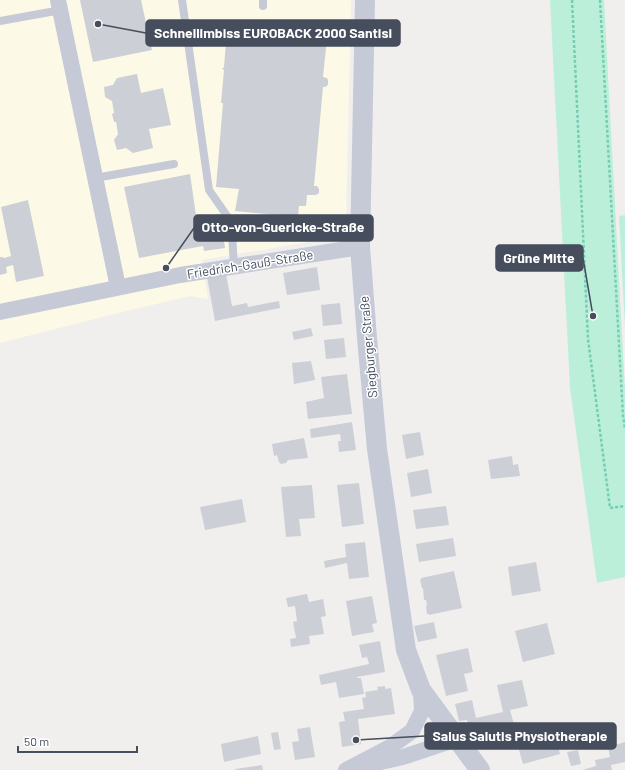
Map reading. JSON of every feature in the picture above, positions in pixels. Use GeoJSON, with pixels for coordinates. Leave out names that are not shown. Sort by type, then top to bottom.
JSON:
{"type":"FeatureCollection","features":[{"type":"Feature","properties":{"kind":"street","name":"Siegburger Straße"},"geometry":{"type":"LineString","coordinates":[[346,770],[403,757],[457,739],[421,690],[406,650],[380,472],[360,247],[365,0]]}},
{"type":"Feature","properties":{"kind":"street"},"geometry":{"type":"LineString","coordinates":[[60,5],[118,287]]}},
{"type":"Feature","properties":{"kind":"street","name":"Friedrich-Gauß-Straße"},"geometry":{"type":"LineString","coordinates":[[0,312],[118,287],[234,266],[360,247]]}},
{"type":"Feature","properties":{"kind":"street","name":"Siegburger Straße"},"geometry":{"type":"LineString","coordinates":[[346,770],[390,747],[412,731],[422,711],[421,690]]}},
{"type":"Feature","properties":{"kind":"street"},"geometry":{"type":"LineString","coordinates":[[457,739],[480,770]]}},
{"type":"Feature","properties":{"kind":"lane"},"geometry":{"type":"LineString","coordinates":[[182,0],[209,190],[230,220],[234,266]]}},
{"type":"Feature","properties":{"kind":"lane"},"geometry":{"type":"LineString","coordinates":[[0,21],[28,17],[60,5]]}},
{"type":"Feature","properties":{"kind":"lane"},"geometry":{"type":"LineString","coordinates":[[95,178],[174,164]]}},
{"type":"Feature","properties":{"kind":"path"},"geometry":{"type":"LineString","coordinates":[[572,0],[588,339],[610,508],[625,506]]}},
{"type":"Feature","properties":{"kind":"path"},"geometry":{"type":"LineString","coordinates":[[600,0],[622,408],[625,429]]}},
{"type":"Feature","properties":{"kind":"shaded area"},"geometry":{"type":"Polygon","coordinates":[[[0,0],[351,0],[346,223],[332,238],[202,260],[208,299],[190,296],[0,343],[0,0]]]}},
{"type":"Feature","properties":{"kind":"green space"},"geometry":{"type":"Polygon","coordinates":[[[550,0],[604,0],[625,391],[625,577],[597,583],[570,388],[550,0]]]}},
{"type":"Feature","properties":{"kind":"green space"},"geometry":{"type":"Polygon","coordinates":[[[625,215],[625,327],[619,216],[625,215]]]}},
{"type":"Feature","properties":{"kind":"building"},"geometry":{"type":"Polygon","coordinates":[[[80,0],[141,0],[152,50],[93,62],[80,0]]]}},
{"type":"Feature","properties":{"kind":"building"},"geometry":{"type":"Polygon","coordinates":[[[227,30],[327,38],[323,77],[327,78],[328,85],[323,87],[314,186],[317,186],[319,193],[316,195],[307,195],[306,206],[299,206],[298,217],[235,211],[239,189],[216,187],[223,103],[221,103],[224,70],[222,69],[224,67],[227,30]]]}},
{"type":"Feature","properties":{"kind":"building"},"geometry":{"type":"Polygon","coordinates":[[[137,74],[141,93],[163,88],[171,125],[149,129],[153,148],[133,153],[126,148],[117,150],[114,140],[118,134],[116,122],[114,122],[112,114],[114,113],[112,101],[105,97],[104,87],[113,85],[117,78],[137,74]]]}},
{"type":"Feature","properties":{"kind":"building"},"geometry":{"type":"Polygon","coordinates":[[[190,174],[197,222],[199,221],[199,217],[220,214],[225,248],[204,251],[203,246],[139,258],[124,187],[190,174]]]}},
{"type":"Feature","properties":{"kind":"building"},"geometry":{"type":"Polygon","coordinates":[[[28,200],[44,276],[16,282],[13,265],[6,267],[7,273],[0,275],[0,257],[4,258],[11,256],[1,207],[28,200]]]}},
{"type":"Feature","properties":{"kind":"building"},"geometry":{"type":"Polygon","coordinates":[[[317,267],[320,290],[287,295],[283,273],[317,267]]]}},
{"type":"Feature","properties":{"kind":"building"},"geometry":{"type":"Polygon","coordinates":[[[226,274],[232,306],[247,303],[248,307],[279,301],[280,308],[215,321],[207,277],[226,274]]]}},
{"type":"Feature","properties":{"kind":"building"},"geometry":{"type":"Polygon","coordinates":[[[340,303],[342,324],[323,326],[321,305],[340,303]]]}},
{"type":"Feature","properties":{"kind":"building"},"geometry":{"type":"Polygon","coordinates":[[[311,328],[313,336],[294,340],[292,332],[311,328]]]}},
{"type":"Feature","properties":{"kind":"building"},"geometry":{"type":"Polygon","coordinates":[[[344,338],[346,357],[326,359],[324,340],[344,338]]]}},
{"type":"Feature","properties":{"kind":"building"},"geometry":{"type":"Polygon","coordinates":[[[311,361],[315,380],[294,384],[292,363],[311,361]]]}},
{"type":"Feature","properties":{"kind":"building"},"geometry":{"type":"Polygon","coordinates":[[[347,374],[352,414],[308,419],[306,402],[324,398],[321,377],[347,374]]]}},
{"type":"Feature","properties":{"kind":"building"},"geometry":{"type":"Polygon","coordinates":[[[352,422],[356,450],[339,452],[338,441],[341,441],[340,434],[311,438],[310,429],[352,422]]]}},
{"type":"Feature","properties":{"kind":"building"},"geometry":{"type":"Polygon","coordinates":[[[420,432],[424,455],[406,459],[402,435],[420,432]]]}},
{"type":"Feature","properties":{"kind":"building"},"geometry":{"type":"Polygon","coordinates":[[[304,438],[308,458],[288,460],[286,463],[281,464],[277,455],[274,456],[272,444],[304,438]]]}},
{"type":"Feature","properties":{"kind":"building"},"geometry":{"type":"Polygon","coordinates":[[[512,456],[513,465],[518,464],[520,476],[491,479],[488,460],[512,456]]]}},
{"type":"Feature","properties":{"kind":"building"},"geometry":{"type":"Polygon","coordinates":[[[428,469],[432,493],[411,497],[407,473],[428,469]]]}},
{"type":"Feature","properties":{"kind":"building"},"geometry":{"type":"Polygon","coordinates":[[[359,483],[364,524],[342,527],[337,485],[359,483]]]}},
{"type":"Feature","properties":{"kind":"building"},"geometry":{"type":"Polygon","coordinates":[[[312,485],[315,518],[299,519],[301,536],[286,537],[281,487],[312,485]]]}},
{"type":"Feature","properties":{"kind":"building"},"geometry":{"type":"Polygon","coordinates":[[[242,499],[246,522],[205,530],[200,507],[242,499]]]}},
{"type":"Feature","properties":{"kind":"building"},"geometry":{"type":"Polygon","coordinates":[[[446,506],[449,525],[416,529],[413,510],[446,506]]]}},
{"type":"Feature","properties":{"kind":"building"},"geometry":{"type":"Polygon","coordinates":[[[453,538],[456,556],[419,562],[416,544],[453,538]]]}},
{"type":"Feature","properties":{"kind":"building"},"geometry":{"type":"Polygon","coordinates":[[[365,542],[369,577],[349,579],[347,563],[325,568],[324,561],[346,557],[345,544],[365,542]]]}},
{"type":"Feature","properties":{"kind":"building"},"geometry":{"type":"Polygon","coordinates":[[[536,562],[541,591],[512,596],[508,567],[536,562]]]}},
{"type":"Feature","properties":{"kind":"building"},"geometry":{"type":"Polygon","coordinates":[[[454,571],[462,608],[429,615],[427,614],[427,605],[426,600],[424,600],[423,588],[420,580],[421,578],[454,571]]]}},
{"type":"Feature","properties":{"kind":"building"},"geometry":{"type":"Polygon","coordinates":[[[307,594],[309,602],[323,599],[326,616],[321,617],[324,634],[309,636],[310,644],[291,647],[290,639],[296,638],[293,622],[297,621],[295,606],[288,607],[286,598],[307,594]]]}},
{"type":"Feature","properties":{"kind":"building"},"geometry":{"type":"Polygon","coordinates":[[[372,596],[377,623],[372,624],[374,632],[352,636],[346,601],[372,596]]]}},
{"type":"Feature","properties":{"kind":"building"},"geometry":{"type":"Polygon","coordinates":[[[434,622],[437,638],[418,642],[414,626],[434,622]]]}},
{"type":"Feature","properties":{"kind":"building"},"geometry":{"type":"Polygon","coordinates":[[[547,623],[555,654],[523,662],[515,631],[547,623]]]}},
{"type":"Feature","properties":{"kind":"building"},"geometry":{"type":"Polygon","coordinates":[[[380,641],[385,672],[357,677],[361,678],[364,694],[339,698],[336,682],[321,685],[319,675],[369,664],[367,657],[362,658],[359,645],[380,641]]]}},
{"type":"Feature","properties":{"kind":"building"},"geometry":{"type":"Polygon","coordinates":[[[468,648],[473,672],[464,674],[468,691],[446,696],[436,655],[468,648]]]}},
{"type":"Feature","properties":{"kind":"building"},"geometry":{"type":"Polygon","coordinates":[[[522,680],[528,706],[510,710],[515,728],[473,739],[467,720],[459,721],[455,704],[472,700],[476,718],[503,712],[497,685],[522,680]]]}},
{"type":"Feature","properties":{"kind":"building"},"geometry":{"type":"Polygon","coordinates":[[[385,686],[385,689],[391,688],[395,714],[358,719],[361,744],[342,747],[339,722],[345,721],[343,712],[364,709],[362,698],[366,697],[365,692],[378,690],[377,687],[385,686]]]}},
{"type":"Feature","properties":{"kind":"building"},"geometry":{"type":"Polygon","coordinates":[[[310,727],[315,757],[295,760],[292,742],[299,741],[297,729],[310,727]]]}},
{"type":"Feature","properties":{"kind":"building"},"geometry":{"type":"Polygon","coordinates":[[[278,732],[281,749],[274,750],[271,733],[278,732]]]}},
{"type":"Feature","properties":{"kind":"building"},"geometry":{"type":"Polygon","coordinates":[[[555,734],[560,754],[523,764],[517,743],[555,734]]]}},
{"type":"Feature","properties":{"kind":"building"},"geometry":{"type":"Polygon","coordinates":[[[258,736],[261,754],[224,762],[221,744],[258,736]]]}},
{"type":"Feature","properties":{"kind":"building"},"geometry":{"type":"Polygon","coordinates":[[[625,742],[625,762],[611,765],[612,770],[582,770],[596,766],[595,760],[610,757],[608,747],[625,742]]]}},
{"type":"Feature","properties":{"kind":"building"},"geometry":{"type":"Polygon","coordinates":[[[578,750],[581,764],[571,766],[567,752],[578,750]]]}},
{"type":"Feature","properties":{"kind":"building"},"geometry":{"type":"Polygon","coordinates":[[[262,765],[263,770],[235,770],[235,769],[262,765]]]}},
{"type":"Feature","properties":{"kind":"place","name":"Schnellimbiss EUROBACK 2000 Santisi"},"geometry":{"type":"Point","coordinates":[98,24]}},
{"type":"Feature","properties":{"kind":"place","name":"Otto-von-Guericke-Straße"},"geometry":{"type":"Point","coordinates":[166,268]}},
{"type":"Feature","properties":{"kind":"place","name":"Grüne Mitte"},"geometry":{"type":"Point","coordinates":[593,316]}},
{"type":"Feature","properties":{"kind":"place","name":"Salus Salutis Physiotherapie"},"geometry":{"type":"Point","coordinates":[356,740]}}]}
